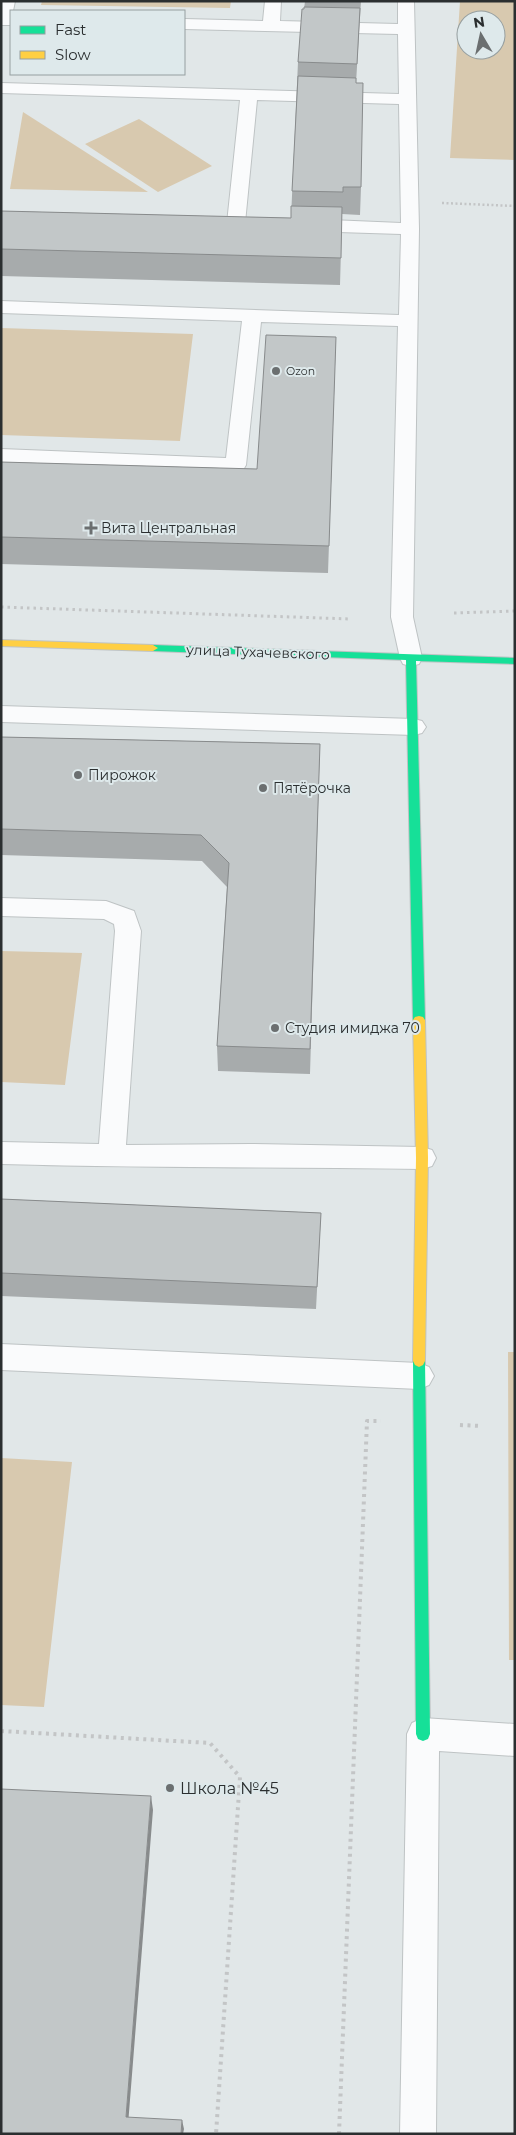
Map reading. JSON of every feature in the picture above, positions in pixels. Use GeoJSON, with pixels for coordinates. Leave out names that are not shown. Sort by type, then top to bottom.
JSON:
{"type":"FeatureCollection","features":[{"type":"Feature","properties":{"kind":"street","name":"улица Тухачевского"},"geometry":{"type":"LineString","coordinates":[[1,643],[515,662]]}},
{"type":"Feature","properties":{"kind":"street"},"geometry":{"type":"LineString","coordinates":[[411,658],[422,1158],[419,1376],[423,1734]]}},
{"type":"Feature","properties":{"kind":"lane"},"geometry":{"type":"LineString","coordinates":[[7,1],[3,20],[10,20]]}},
{"type":"Feature","properties":{"kind":"lane"},"geometry":{"type":"LineString","coordinates":[[271,26],[273,1]]}},
{"type":"Feature","properties":{"kind":"lane"},"geometry":{"type":"LineString","coordinates":[[406,1],[410,229],[402,617],[411,658]]}},
{"type":"Feature","properties":{"kind":"lane"},"geometry":{"type":"LineString","coordinates":[[185,24],[406,28]]}},
{"type":"Feature","properties":{"kind":"lane"},"geometry":{"type":"LineString","coordinates":[[1,88],[407,99]]}},
{"type":"Feature","properties":{"kind":"lane"},"geometry":{"type":"LineString","coordinates":[[236,223],[249,95]]}},
{"type":"Feature","properties":{"kind":"lane"},"geometry":{"type":"LineString","coordinates":[[216,222],[255,223]]}},
{"type":"Feature","properties":{"kind":"lane"},"geometry":{"type":"LineString","coordinates":[[294,225],[410,229]]}},
{"type":"Feature","properties":{"kind":"lane"},"geometry":{"type":"LineString","coordinates":[[1,307],[408,321]]}},
{"type":"Feature","properties":{"kind":"lane"},"geometry":{"type":"LineString","coordinates":[[1,456],[236,465],[252,316]]}},
{"type":"Feature","properties":{"kind":"lane"},"geometry":{"type":"LineString","coordinates":[[1,714],[414,727]]}},
{"type":"Feature","properties":{"kind":"lane"},"geometry":{"type":"LineString","coordinates":[[1,907],[106,910],[125,918],[128,931],[112,1156]]}},
{"type":"Feature","properties":{"kind":"lane"},"geometry":{"type":"LineString","coordinates":[[1,1154],[422,1158]]}},
{"type":"Feature","properties":{"kind":"lane"},"geometry":{"type":"LineString","coordinates":[[1,1357],[419,1376]]}},
{"type":"Feature","properties":{"kind":"lane"},"geometry":{"type":"LineString","coordinates":[[418,2134],[423,1734],[515,1740]]}},
{"type":"Feature","properties":{"kind":"path"},"geometry":{"type":"LineString","coordinates":[[409,202],[515,206]]}},
{"type":"Feature","properties":{"kind":"path"},"geometry":{"type":"LineString","coordinates":[[1,607],[351,619]]}},
{"type":"Feature","properties":{"kind":"path"},"geometry":{"type":"LineString","coordinates":[[454,613],[515,611]]}},
{"type":"Feature","properties":{"kind":"path"},"geometry":{"type":"LineString","coordinates":[[339,2134],[367,1420],[481,1426]]}},
{"type":"Feature","properties":{"kind":"path"},"geometry":{"type":"LineString","coordinates":[[1,1731],[210,1743],[240,1777],[216,2134]]}},
{"type":"Feature","properties":{"kind":"shaded area"},"geometry":{"type":"Polygon","coordinates":[[[42,1],[231,1],[230,8],[41,5],[42,1]]]}},
{"type":"Feature","properties":{"kind":"shaded area"},"geometry":{"type":"Polygon","coordinates":[[[460,1],[515,1],[515,160],[450,158],[456,60],[506,60],[506,10],[459,10],[460,1]]]}},
{"type":"Feature","properties":{"kind":"shaded area"},"geometry":{"type":"Polygon","coordinates":[[[23,112],[148,192],[10,189],[23,112]]]}},
{"type":"Feature","properties":{"kind":"shaded area"},"geometry":{"type":"Polygon","coordinates":[[[139,119],[212,166],[158,192],[85,144],[139,119]]]}},
{"type":"Feature","properties":{"kind":"shaded area"},"geometry":{"type":"Polygon","coordinates":[[[1,328],[193,334],[180,441],[1,435],[1,328]]]}},
{"type":"Feature","properties":{"kind":"shaded area"},"geometry":{"type":"Polygon","coordinates":[[[1,951],[82,953],[65,1085],[1,1082],[1,951]]]}},
{"type":"Feature","properties":{"kind":"shaded area"},"geometry":{"type":"Polygon","coordinates":[[[508,1352],[515,1352],[515,1660],[509,1660],[508,1352]]]}},
{"type":"Feature","properties":{"kind":"shaded area"},"geometry":{"type":"Polygon","coordinates":[[[1,1458],[72,1462],[44,1707],[1,1705],[1,1458]]]}},
{"type":"Feature","properties":{"kind":"building"},"geometry":{"type":"Polygon","coordinates":[[[304,7],[360,8],[357,64],[298,62],[302,9],[304,7]]]}},
{"type":"Feature","properties":{"kind":"building"},"geometry":{"type":"Polygon","coordinates":[[[298,76],[356,78],[356,83],[363,83],[361,187],[343,187],[343,192],[292,191],[298,76]]]}},
{"type":"Feature","properties":{"kind":"building"},"geometry":{"type":"Polygon","coordinates":[[[291,206],[342,207],[341,258],[1,249],[1,211],[291,218],[291,206]]]}},
{"type":"Feature","properties":{"kind":"building"},"geometry":{"type":"Polygon","coordinates":[[[266,335],[336,337],[329,546],[1,537],[1,462],[257,469],[266,335]]]}},
{"type":"Feature","properties":{"kind":"building"},"geometry":{"type":"Polygon","coordinates":[[[1,737],[320,744],[310,1049],[217,1046],[229,863],[201,835],[1,829],[1,737]]]}},
{"type":"Feature","properties":{"kind":"building"},"geometry":{"type":"Polygon","coordinates":[[[1,1199],[321,1213],[317,1287],[1,1273],[1,1199]]]}},
{"type":"Feature","properties":{"kind":"building"},"geometry":{"type":"Polygon","coordinates":[[[1,1789],[151,1796],[126,2117],[182,2120],[181,2134],[1,2134],[1,1789]]]}},
{"type":"Feature","properties":{"kind":"traffic: fast"},"geometry":{"type":"LineString","coordinates":[[153,648],[515,661]]}},
{"type":"Feature","properties":{"kind":"traffic: fast"},"geometry":{"type":"LineString","coordinates":[[411,658],[419,1020]]}},
{"type":"Feature","properties":{"kind":"traffic: fast"},"geometry":{"type":"LineString","coordinates":[[419,1361],[423,1734]]}},
{"type":"Feature","properties":{"kind":"traffic: slow"},"geometry":{"type":"LineString","coordinates":[[1,643],[153,648]]}},
{"type":"Feature","properties":{"kind":"traffic: slow"},"geometry":{"type":"LineString","coordinates":[[419,1020],[422,1158],[419,1361]]}},
{"type":"Feature","properties":{"kind":"place","name":"Ozon"},"geometry":{"type":"Point","coordinates":[276,371]}},
{"type":"Feature","properties":{"kind":"place","name":"Вита Центральная"},"geometry":{"type":"Point","coordinates":[91,528]}},
{"type":"Feature","properties":{"kind":"place","name":"Пирожок"},"geometry":{"type":"Point","coordinates":[78,775]}},
{"type":"Feature","properties":{"kind":"place","name":"Пятёрочка"},"geometry":{"type":"Point","coordinates":[263,788]}},
{"type":"Feature","properties":{"kind":"place","name":"Студия имиджа 70"},"geometry":{"type":"Point","coordinates":[275,1028]}},
{"type":"Feature","properties":{"kind":"place","name":"Школа №45"},"geometry":{"type":"Point","coordinates":[170,1788]}}]}
